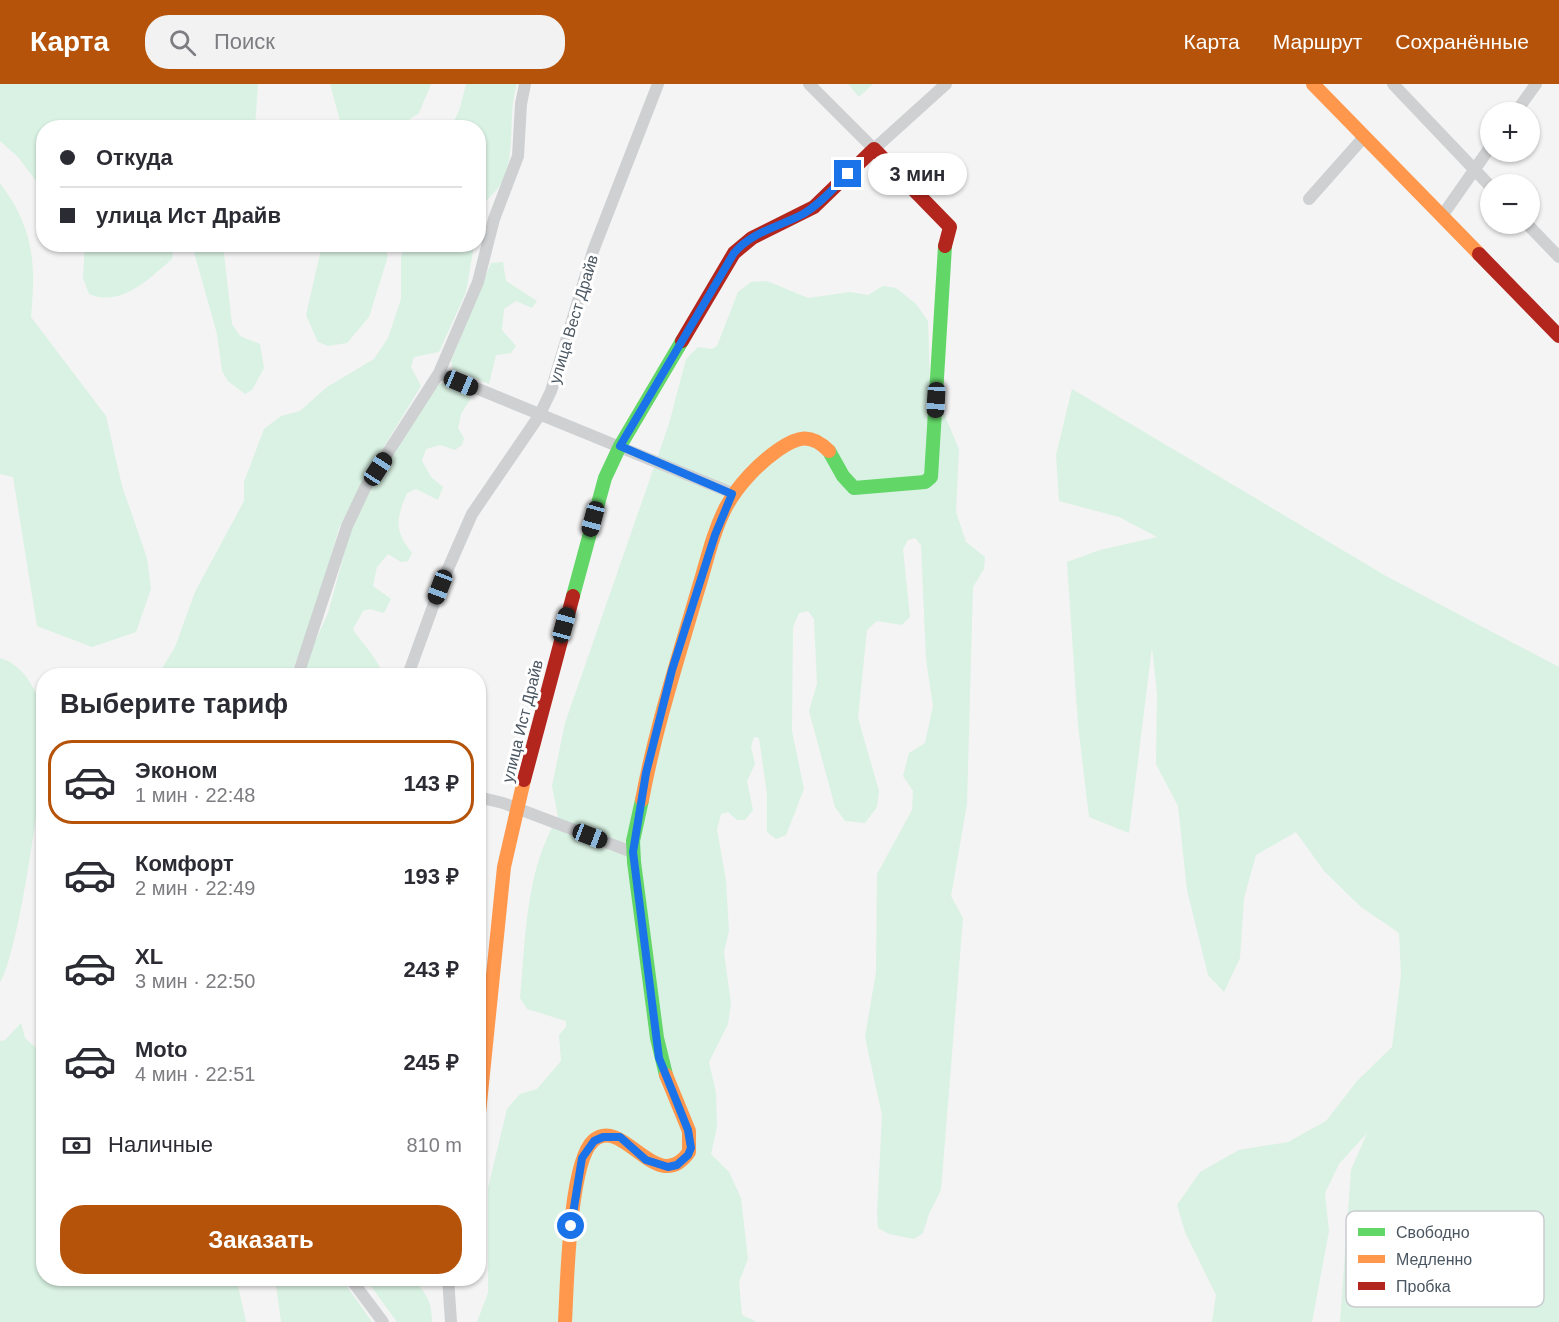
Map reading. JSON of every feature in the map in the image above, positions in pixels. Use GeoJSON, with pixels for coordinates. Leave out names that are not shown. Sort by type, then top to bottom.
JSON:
{"type":"FeatureCollection","features":[{"type":"Feature","properties":{"kind":"street"},"geometry":{"type":"LineString","coordinates":[[486,250],[494,219],[519,156],[520,104],[525,84]]}},
{"type":"Feature","properties":{"kind":"street","name":"улица Вест Драйв"},"geometry":{"type":"LineString","coordinates":[[411,668],[440,587],[472,514],[539,416],[562,362],[593,251],[658,84]]}},
{"type":"Feature","properties":{"kind":"street"},"geometry":{"type":"LineString","coordinates":[[565,1322],[571,1226],[582,1158],[587,1147],[603,1137],[620,1137],[646,1160],[668,1167],[677,1165],[688,1155],[691,1148],[688,1130],[659,1058],[633,852],[646,773],[672,670],[715,535],[732,494],[772,453],[793,440],[808,436],[820,440],[830,452],[845,480],[854,488],[925,482],[931,477],[945,241],[950,227],[808,84]]}},
{"type":"Feature","properties":{"kind":"street"},"geometry":{"type":"LineString","coordinates":[[874,149],[946,84]]}},
{"type":"Feature","properties":{"kind":"street"},"geometry":{"type":"LineString","coordinates":[[1313,84],[1559,336]]}},
{"type":"Feature","properties":{"kind":"street"},"geometry":{"type":"LineString","coordinates":[[1393,84],[1480,176]]}},
{"type":"Feature","properties":{"kind":"street"},"geometry":{"type":"LineString","coordinates":[[1523,102],[1536,84]]}},
{"type":"Feature","properties":{"kind":"street"},"geometry":{"type":"LineString","coordinates":[[1309,199],[1364,137]]}},
{"type":"Feature","properties":{"kind":"street","name":"улица Ист Драйв"},"geometry":{"type":"LineString","coordinates":[[486,1043],[501,891],[517,809],[605,478],[620,446],[738,248],[759,234],[814,207],[874,149]]}},
{"type":"Feature","properties":{"kind":"street"},"geometry":{"type":"LineString","coordinates":[[1442,216],[1480,162]]}},
{"type":"Feature","properties":{"kind":"street"},"geometry":{"type":"LineString","coordinates":[[1537,234],[1559,257]]}},
{"type":"Feature","properties":{"kind":"street"},"geometry":{"type":"LineString","coordinates":[[300,668],[347,526],[365,488],[439,374],[478,282],[486,252]]}},
{"type":"Feature","properties":{"kind":"street"},"geometry":{"type":"LineString","coordinates":[[439,374],[539,416],[620,446],[732,494]]}},
{"type":"Feature","properties":{"kind":"street"},"geometry":{"type":"LineString","coordinates":[[486,799],[633,852]]}},
{"type":"Feature","properties":{"kind":"street"},"geometry":{"type":"LineString","coordinates":[[356,1286],[383,1322]]}},
{"type":"Feature","properties":{"kind":"street"},"geometry":{"type":"LineString","coordinates":[[449,1286],[451,1322]]}},
{"type":"Feature","properties":{"kind":"green space"},"geometry":{"type":"Polygon","coordinates":[[[0,84],[258,84],[255,120],[36,120],[36,181],[18,157],[0,141],[0,84]]]}},
{"type":"Feature","properties":{"kind":"green space"},"geometry":{"type":"Polygon","coordinates":[[[330,84],[431,84],[419,113],[408,120],[340,120],[330,84]]]}},
{"type":"Feature","properties":{"kind":"green space"},"geometry":{"type":"Polygon","coordinates":[[[466,84],[517,84],[507,170],[499,187],[486,201],[486,120],[455,120],[466,84]]]}},
{"type":"Feature","properties":{"kind":"green space"},"geometry":{"type":"Polygon","coordinates":[[[848,84],[873,84],[859,97],[848,84]]]}},
{"type":"Feature","properties":{"kind":"green space"},"geometry":{"type":"Polygon","coordinates":[[[0,183],[20,216],[30,247],[33,279],[31,317],[106,416],[122,486],[147,558],[151,589],[136,632],[92,647],[37,626],[13,477],[0,474],[0,183]]]}},
{"type":"Feature","properties":{"kind":"green space"},"geometry":{"type":"Polygon","coordinates":[[[85,252],[173,252],[172,259],[145,282],[124,294],[101,297],[89,294],[83,278],[85,252]]]}},
{"type":"Feature","properties":{"kind":"green space"},"geometry":{"type":"Polygon","coordinates":[[[194,252],[224,252],[232,324],[240,336],[260,344],[264,368],[252,390],[245,394],[228,381],[222,371],[217,334],[194,252]]]}},
{"type":"Feature","properties":{"kind":"green space"},"geometry":{"type":"Polygon","coordinates":[[[320,252],[386,252],[388,256],[369,317],[347,343],[328,346],[318,342],[306,315],[320,252]]]}},
{"type":"Feature","properties":{"kind":"green space"},"geometry":{"type":"Polygon","coordinates":[[[403,252],[473,252],[466,292],[439,352],[414,357],[411,367],[421,386],[360,486],[339,528],[316,607],[294,668],[162,668],[175,647],[195,592],[244,501],[244,482],[264,429],[281,416],[300,411],[327,387],[374,359],[388,338],[401,299],[403,252]]]}},
{"type":"Feature","properties":{"kind":"green space"},"geometry":{"type":"Polygon","coordinates":[[[503,262],[506,281],[537,301],[532,308],[516,301],[504,309],[502,330],[516,346],[511,353],[496,355],[489,384],[453,369],[451,361],[491,263],[503,262]]]}},
{"type":"Feature","properties":{"kind":"green space"},"geometry":{"type":"Polygon","coordinates":[[[767,281],[808,298],[850,292],[868,295],[883,286],[896,288],[916,304],[928,321],[930,381],[959,449],[956,512],[966,542],[985,557],[984,569],[973,587],[967,804],[951,896],[963,918],[941,1190],[929,1214],[923,1233],[914,1239],[889,1234],[878,1228],[882,1115],[865,1037],[876,972],[877,874],[912,810],[913,791],[903,776],[909,753],[925,743],[933,706],[926,659],[921,545],[915,538],[908,540],[903,549],[910,617],[902,625],[877,621],[867,630],[858,718],[879,791],[877,807],[865,823],[845,821],[835,807],[809,711],[817,684],[814,619],[808,611],[799,613],[793,627],[792,731],[804,789],[786,835],[776,839],[767,832],[767,794],[759,738],[754,737],[751,747],[755,764],[747,781],[753,810],[745,820],[737,820],[728,812],[721,814],[717,829],[726,881],[729,931],[724,952],[731,1004],[728,1024],[709,1062],[716,1093],[717,1126],[711,1154],[729,1172],[741,1198],[748,1259],[739,1282],[742,1315],[757,1322],[477,1322],[488,1293],[488,1188],[507,1109],[520,1094],[537,1089],[561,1061],[559,1035],[566,1027],[566,1021],[527,1009],[520,998],[526,928],[533,882],[547,838],[558,817],[552,786],[565,723],[669,424],[686,359],[698,347],[712,349],[717,346],[738,292],[751,282],[767,281]]]}},
{"type":"Feature","properties":{"kind":"green space"},"geometry":{"type":"Polygon","coordinates":[[[446,383],[466,392],[471,398],[461,414],[458,428],[464,438],[462,445],[455,450],[440,445],[426,449],[422,461],[431,477],[443,487],[438,500],[416,489],[407,493],[399,524],[402,538],[412,553],[408,561],[401,562],[388,554],[377,567],[373,586],[391,599],[384,613],[370,609],[363,611],[353,629],[380,668],[306,668],[308,657],[328,613],[351,529],[369,491],[439,384],[446,383]]]}},
{"type":"Feature","properties":{"kind":"green space"},"geometry":{"type":"Polygon","coordinates":[[[1072,389],[1386,576],[1559,667],[1559,1322],[1340,1322],[1346,1239],[1346,1307],[1544,1307],[1544,1211],[1348,1211],[1351,1170],[1367,1133],[1339,1164],[1325,1193],[1329,1231],[1312,1322],[1212,1322],[1216,1295],[1185,1232],[1177,1205],[1200,1172],[1239,1150],[1288,1142],[1326,1121],[1357,1081],[1392,1047],[1401,975],[1399,933],[1361,907],[1324,871],[1296,832],[1256,855],[1244,898],[1240,958],[1224,992],[1208,975],[1187,890],[1178,806],[1156,764],[1157,694],[1152,647],[1129,833],[1089,817],[1078,725],[1067,562],[1100,550],[1157,537],[1119,517],[1059,501],[1056,455],[1072,389]]]}},
{"type":"Feature","properties":{"kind":"green space"},"geometry":{"type":"Polygon","coordinates":[[[0,658],[17,667],[31,683],[36,693],[36,813],[23,898],[7,965],[0,982],[0,658]]]}},
{"type":"Feature","properties":{"kind":"green space"},"geometry":{"type":"Polygon","coordinates":[[[21,1023],[25,1038],[36,1048],[36,1286],[238,1286],[246,1322],[0,1322],[0,1041],[5,1040],[21,1023]]]}},
{"type":"Feature","properties":{"kind":"green space"},"geometry":{"type":"Polygon","coordinates":[[[276,1286],[347,1286],[372,1322],[281,1322],[276,1286]]]}},
{"type":"Feature","properties":{"kind":"green space"},"geometry":{"type":"Polygon","coordinates":[[[371,1286],[419,1286],[421,1288],[431,1309],[432,1322],[397,1322],[371,1286]]]}},
{"type":"Feature","properties":{"kind":"traffic: fast"},"geometry":{"type":"LineString","coordinates":[[829,451],[843,476],[854,488],[925,482],[931,477],[945,246]]}},
{"type":"Feature","properties":{"kind":"traffic: fast"},"geometry":{"type":"LineString","coordinates":[[573,596],[605,478],[620,446],[682,341]]}},
{"type":"Feature","properties":{"kind":"traffic: fast"},"geometry":{"type":"LineString","coordinates":[[642,800],[633,841],[634,862],[657,1038],[666,1075]]}},
{"type":"Feature","properties":{"kind":"traffic: slow"},"geometry":{"type":"LineString","coordinates":[[1313,84],[1479,254]]}},
{"type":"Feature","properties":{"kind":"traffic: slow"},"geometry":{"type":"LineString","coordinates":[[642,800],[674,670],[713,539],[726,507],[749,476],[785,445],[804,438],[816,441],[829,451]]}},
{"type":"Feature","properties":{"kind":"traffic: slow"},"geometry":{"type":"LineString","coordinates":[[486,1044],[504,867],[524,780]]}},
{"type":"Feature","properties":{"kind":"traffic: slow"},"geometry":{"type":"LineString","coordinates":[[565,1322],[568,1255],[574,1199],[585,1154],[593,1141],[604,1136],[616,1138],[652,1162],[665,1166],[677,1164],[689,1152],[689,1131],[666,1075]]}},
{"type":"Feature","properties":{"kind":"traffic: jam"},"geometry":{"type":"LineString","coordinates":[[682,341],[734,253],[752,238],[814,207],[874,149],[950,227],[945,246]]}},
{"type":"Feature","properties":{"kind":"traffic: jam"},"geometry":{"type":"LineString","coordinates":[[1479,254],[1559,336]]}},
{"type":"Feature","properties":{"kind":"traffic: jam"},"geometry":{"type":"LineString","coordinates":[[524,780],[573,596]]}},
{"type":"Feature","properties":{"kind":"route"},"geometry":{"type":"LineString","coordinates":[[571,1226],[582,1158],[587,1147],[594,1141],[603,1137],[620,1137],[646,1160],[668,1167],[677,1165],[688,1155],[691,1148],[688,1130],[659,1058],[633,852],[646,773],[672,670],[715,535],[732,494],[620,446],[734,253],[743,243],[814,207],[848,174]]}}]}
